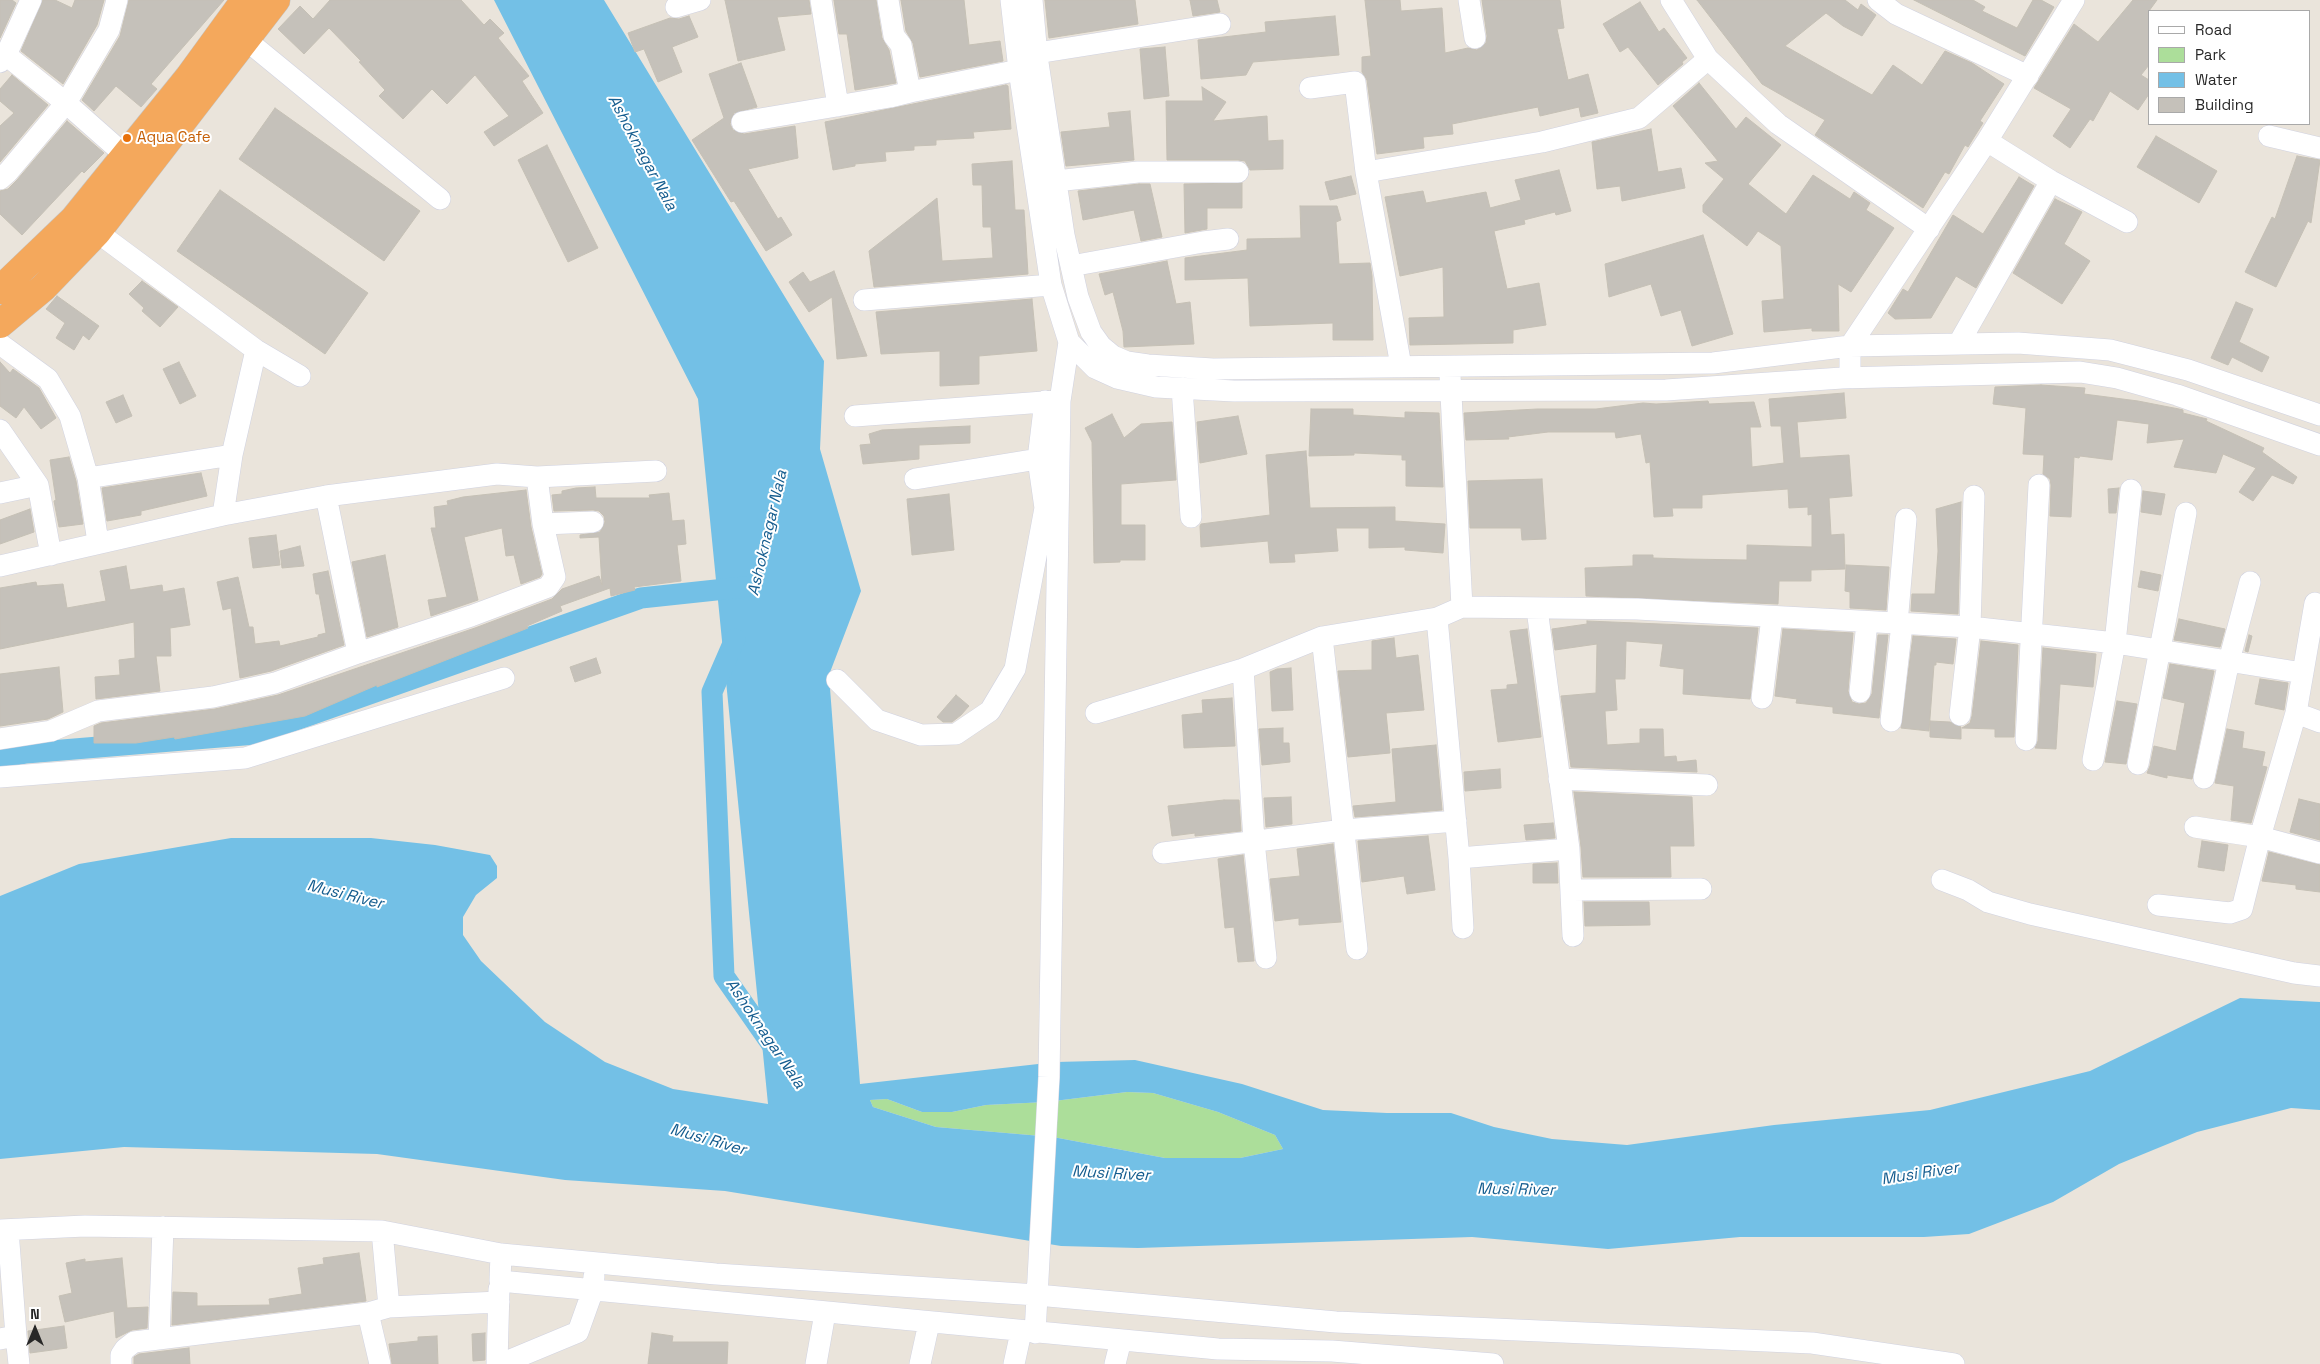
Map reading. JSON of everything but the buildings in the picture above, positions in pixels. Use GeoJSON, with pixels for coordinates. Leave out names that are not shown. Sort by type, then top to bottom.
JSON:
{"type":"FeatureCollection","features":[{"type":"Feature","properties":{"kind":"highway"},"geometry":{"type":"LineString","coordinates":[[0,324],[43,288],[96,232],[245,39],[261,2]]}},
{"type":"Feature","properties":{"kind":"highway"},"geometry":{"type":"LineString","coordinates":[[0,290],[74,220],[126,156],[261,2]]}},
{"type":"Feature","properties":{"kind":"street"},"geometry":{"type":"LineString","coordinates":[[31,0],[3,59],[66,103],[126,156]]}},
{"type":"Feature","properties":{"kind":"street"},"geometry":{"type":"LineString","coordinates":[[0,179],[66,103],[109,30],[117,0]]}},
{"type":"Feature","properties":{"kind":"street"},"geometry":{"type":"LineString","coordinates":[[676,7],[700,0]]}},
{"type":"Feature","properties":{"kind":"street"},"geometry":{"type":"LineString","coordinates":[[821,0],[838,106]]}},
{"type":"Feature","properties":{"kind":"street"},"geometry":{"type":"LineString","coordinates":[[888,0],[894,36],[901,45],[910,92]]}},
{"type":"Feature","properties":{"kind":"street"},"geometry":{"type":"LineString","coordinates":[[1011,0],[1019,70],[1051,285],[1069,342],[1086,361],[1104,374],[1156,387],[1234,391],[1666,390],[1850,378],[2080,372],[2117,378],[2177,395],[2320,445]]}},
{"type":"Feature","properties":{"kind":"street"},"geometry":{"type":"LineString","coordinates":[[1032,0],[1036,53],[1070,266],[1088,324],[1101,346],[1113,356],[1127,362],[1148,365],[1213,368],[1713,363],[1850,346],[2018,343],[2110,350],[2188,370],[2320,415]]}},
{"type":"Feature","properties":{"kind":"street"},"geometry":{"type":"LineString","coordinates":[[1469,0],[1475,38]]}},
{"type":"Feature","properties":{"kind":"street"},"geometry":{"type":"LineString","coordinates":[[1671,0],[1708,59],[1778,124],[1929,229]]}},
{"type":"Feature","properties":{"kind":"street"},"geometry":{"type":"LineString","coordinates":[[1878,0],[1900,7],[2028,76]]}},
{"type":"Feature","properties":{"kind":"street"},"geometry":{"type":"LineString","coordinates":[[1850,378],[1850,346],[1987,142],[2074,0]]}},
{"type":"Feature","properties":{"kind":"street"},"geometry":{"type":"LineString","coordinates":[[1036,53],[1220,24]]}},
{"type":"Feature","properties":{"kind":"street"},"geometry":{"type":"LineString","coordinates":[[245,39],[440,199]]}},
{"type":"Feature","properties":{"kind":"street"},"geometry":{"type":"LineString","coordinates":[[1366,172],[1542,142],[1639,118],[1708,59]]}},
{"type":"Feature","properties":{"kind":"street"},"geometry":{"type":"LineString","coordinates":[[742,122],[890,98],[910,92],[1019,70]]}},
{"type":"Feature","properties":{"kind":"street"},"geometry":{"type":"LineString","coordinates":[[1310,88],[1354,82],[1366,172],[1401,366]]}},
{"type":"Feature","properties":{"kind":"street"},"geometry":{"type":"LineString","coordinates":[[2269,136],[2320,148]]}},
{"type":"Feature","properties":{"kind":"street"},"geometry":{"type":"LineString","coordinates":[[1987,142],[2052,181],[2127,222]]}},
{"type":"Feature","properties":{"kind":"street"},"geometry":{"type":"LineString","coordinates":[[1056,181],[1138,172],[1238,172]]}},
{"type":"Feature","properties":{"kind":"street"},"geometry":{"type":"LineString","coordinates":[[1959,343],[2052,181]]}},
{"type":"Feature","properties":{"kind":"street"},"geometry":{"type":"LineString","coordinates":[[96,232],[256,350],[300,376]]}},
{"type":"Feature","properties":{"kind":"street"},"geometry":{"type":"LineString","coordinates":[[1070,266],[1228,239]]}},
{"type":"Feature","properties":{"kind":"street"},"geometry":{"type":"LineString","coordinates":[[864,300],[1051,285]]}},
{"type":"Feature","properties":{"kind":"street"},"geometry":{"type":"LineString","coordinates":[[837,680],[877,720],[921,735],[956,734],[990,711],[1016,669],[1046,508],[1038,459],[1052,401],[1069,342],[1088,324]]}},
{"type":"Feature","properties":{"kind":"street"},"geometry":{"type":"LineString","coordinates":[[0,344],[48,379],[70,416],[88,478],[98,542]]}},
{"type":"Feature","properties":{"kind":"street"},"geometry":{"type":"LineString","coordinates":[[223,514],[232,455],[256,350]]}},
{"type":"Feature","properties":{"kind":"street"},"geometry":{"type":"LineString","coordinates":[[1449,366],[1452,389],[1462,607]]}},
{"type":"Feature","properties":{"kind":"street"},"geometry":{"type":"LineString","coordinates":[[1182,388],[1191,517]]}},
{"type":"Feature","properties":{"kind":"street"},"geometry":{"type":"LineString","coordinates":[[855,416],[1052,401]]}},
{"type":"Feature","properties":{"kind":"street"},"geometry":{"type":"LineString","coordinates":[[1014,1364],[1028,1332],[1036,1295],[1049,1076],[1053,827],[1052,401]]}},
{"type":"Feature","properties":{"kind":"street"},"geometry":{"type":"LineString","coordinates":[[0,430],[38,485],[51,555]]}},
{"type":"Feature","properties":{"kind":"street"},"geometry":{"type":"LineString","coordinates":[[88,478],[232,455]]}},
{"type":"Feature","properties":{"kind":"street"},"geometry":{"type":"LineString","coordinates":[[914,480],[1038,459]]}},
{"type":"Feature","properties":{"kind":"street"},"geometry":{"type":"LineString","coordinates":[[0,566],[223,514],[326,496],[497,474],[536,477],[656,471]]}},
{"type":"Feature","properties":{"kind":"street"},"geometry":{"type":"LineString","coordinates":[[0,739],[51,731],[98,711],[238,693],[275,683],[358,653],[471,616],[548,587],[555,577],[543,524],[536,477]]}},
{"type":"Feature","properties":{"kind":"street"},"geometry":{"type":"LineString","coordinates":[[0,493],[38,485]]}},
{"type":"Feature","properties":{"kind":"street"},"geometry":{"type":"LineString","coordinates":[[2026,740],[2033,634],[2039,485]]}},
{"type":"Feature","properties":{"kind":"street"},"geometry":{"type":"LineString","coordinates":[[2093,760],[2116,643],[2131,490]]}},
{"type":"Feature","properties":{"kind":"street"},"geometry":{"type":"LineString","coordinates":[[326,496],[358,653]]}},
{"type":"Feature","properties":{"kind":"street"},"geometry":{"type":"LineString","coordinates":[[1960,716],[1970,627],[1974,496]]}},
{"type":"Feature","properties":{"kind":"street"},"geometry":{"type":"LineString","coordinates":[[2138,764],[2186,513]]}},
{"type":"Feature","properties":{"kind":"street"},"geometry":{"type":"LineString","coordinates":[[1891,721],[1906,519]]}},
{"type":"Feature","properties":{"kind":"street"},"geometry":{"type":"LineString","coordinates":[[543,524],[593,522]]}},
{"type":"Feature","properties":{"kind":"street"},"geometry":{"type":"LineString","coordinates":[[2204,778],[2229,660],[2250,582]]}},
{"type":"Feature","properties":{"kind":"street"},"geometry":{"type":"LineString","coordinates":[[2158,905],[2236,912],[2242,908],[2260,837],[2296,713],[2315,603]]}},
{"type":"Feature","properties":{"kind":"street"},"geometry":{"type":"LineString","coordinates":[[1096,713],[1243,670],[1322,637],[1437,618],[1462,607],[1637,609],[1970,627],[2116,643],[2303,672]]}},
{"type":"Feature","properties":{"kind":"street"},"geometry":{"type":"LineString","coordinates":[[1537,609],[1569,849],[1573,936]]}},
{"type":"Feature","properties":{"kind":"street"},"geometry":{"type":"LineString","coordinates":[[1762,698],[1772,617]]}},
{"type":"Feature","properties":{"kind":"street"},"geometry":{"type":"LineString","coordinates":[[1437,618],[1456,821],[1463,928]]}},
{"type":"Feature","properties":{"kind":"street"},"geometry":{"type":"LineString","coordinates":[[1860,692],[1867,622]]}},
{"type":"Feature","properties":{"kind":"street"},"geometry":{"type":"LineString","coordinates":[[1322,637],[1357,949]]}},
{"type":"Feature","properties":{"kind":"street"},"geometry":{"type":"LineString","coordinates":[[1243,670],[1254,841],[1266,958]]}},
{"type":"Feature","properties":{"kind":"street"},"geometry":{"type":"LineString","coordinates":[[0,777],[245,758],[504,678]]}},
{"type":"Feature","properties":{"kind":"street"},"geometry":{"type":"LineString","coordinates":[[2296,713],[2320,722]]}},
{"type":"Feature","properties":{"kind":"street"},"geometry":{"type":"LineString","coordinates":[[1559,779],[1707,785]]}},
{"type":"Feature","properties":{"kind":"street"},"geometry":{"type":"LineString","coordinates":[[1163,853],[1344,830],[1456,821]]}},
{"type":"Feature","properties":{"kind":"street"},"geometry":{"type":"LineString","coordinates":[[2195,828],[2260,837],[2320,853]]}},
{"type":"Feature","properties":{"kind":"street"},"geometry":{"type":"LineString","coordinates":[[1459,858],[1569,849]]}},
{"type":"Feature","properties":{"kind":"street"},"geometry":{"type":"LineString","coordinates":[[1942,880],[1968,890],[1988,902],[2030,914],[2294,973],[2320,976]]}},
{"type":"Feature","properties":{"kind":"street"},"geometry":{"type":"LineString","coordinates":[[1570,890],[1702,889]]}},
{"type":"Feature","properties":{"kind":"street"},"geometry":{"type":"LineString","coordinates":[[18,1364],[8,1337],[4,1230],[85,1226],[382,1232],[501,1254],[716,1274],[1036,1295],[1336,1322],[1812,1343],[1954,1364]]}},
{"type":"Feature","properties":{"kind":"street"},"geometry":{"type":"LineString","coordinates":[[159,1339],[163,1227]]}},
{"type":"Feature","properties":{"kind":"street"},"geometry":{"type":"LineString","coordinates":[[382,1232],[389,1307]]}},
{"type":"Feature","properties":{"kind":"street"},"geometry":{"type":"LineString","coordinates":[[501,1254],[499,1364],[578,1332],[593,1290],[595,1263]]}},
{"type":"Feature","properties":{"kind":"street"},"geometry":{"type":"LineString","coordinates":[[500,1281],[1121,1340],[1216,1356],[1493,1364]]}},
{"type":"Feature","properties":{"kind":"street"},"geometry":{"type":"LineString","coordinates":[[121,1364],[121,1355],[134,1342],[368,1312],[389,1307],[499,1302]]}},
{"type":"Feature","properties":{"kind":"street"},"geometry":{"type":"LineString","coordinates":[[368,1312],[380,1364]]}},
{"type":"Feature","properties":{"kind":"street"},"geometry":{"type":"LineString","coordinates":[[816,1364],[825,1312]]}},
{"type":"Feature","properties":{"kind":"street"},"geometry":{"type":"LineString","coordinates":[[920,1364],[929,1323]]}},
{"type":"Feature","properties":{"kind":"street"},"geometry":{"type":"LineString","coordinates":[[1115,1364],[1121,1340]]}},
{"type":"Feature","properties":{"kind":"green space"},"geometry":{"type":"Polygon","coordinates":[[[1127,1092],[1153,1093],[1218,1112],[1275,1135],[1283,1149],[1240,1158],[1165,1158],[1053,1137],[936,1127],[873,1107],[870,1100],[887,1099],[922,1112],[952,1112],[986,1105],[1046,1102],[1127,1092]]]}},
{"type":"Feature","properties":{"kind":"water","name":"Musi River"},"geometry":{"type":"Polygon","coordinates":[[[494,0],[604,0],[824,361],[820,449],[861,591],[829,675],[860,1084],[1056,1062],[1135,1060],[1242,1084],[1323,1110],[1451,1113],[1494,1127],[1552,1139],[1627,1145],[1774,1125],[1930,1110],[2090,1071],[2240,998],[2320,1002],[2320,1110],[2291,1108],[2197,1132],[2119,1164],[2053,1202],[1969,1234],[1924,1237],[1740,1237],[1608,1249],[1472,1237],[1138,1248],[1061,1246],[725,1191],[565,1180],[377,1154],[124,1147],[0,1159],[0,896],[79,864],[231,838],[371,838],[435,845],[490,855],[497,866],[497,878],[476,895],[463,917],[463,935],[481,961],[545,1022],[605,1062],[673,1089],[768,1104],[698,399],[494,0]],[[1127,1092],[1046,1102],[986,1105],[952,1112],[922,1112],[887,1099],[870,1100],[873,1107],[936,1127],[1053,1137],[1165,1158],[1240,1158],[1283,1149],[1275,1135],[1218,1112],[1153,1093],[1127,1092]]]}},
{"type":"Feature","properties":{"kind":"waterway"},"geometry":{"type":"LineString","coordinates":[[0,758],[26,753],[256,734],[641,598],[744,587]]}},
{"type":"Feature","properties":{"kind":"waterway","name":"Ashoknagar Nala"},"geometry":{"type":"LineString","coordinates":[[735,639],[712,692],[724,976],[777,1052]]}},
{"type":"Feature","properties":{"kind":"place","name":"Aqua Cafe"},"geometry":{"type":"Point","coordinates":[127,138]}}]}
